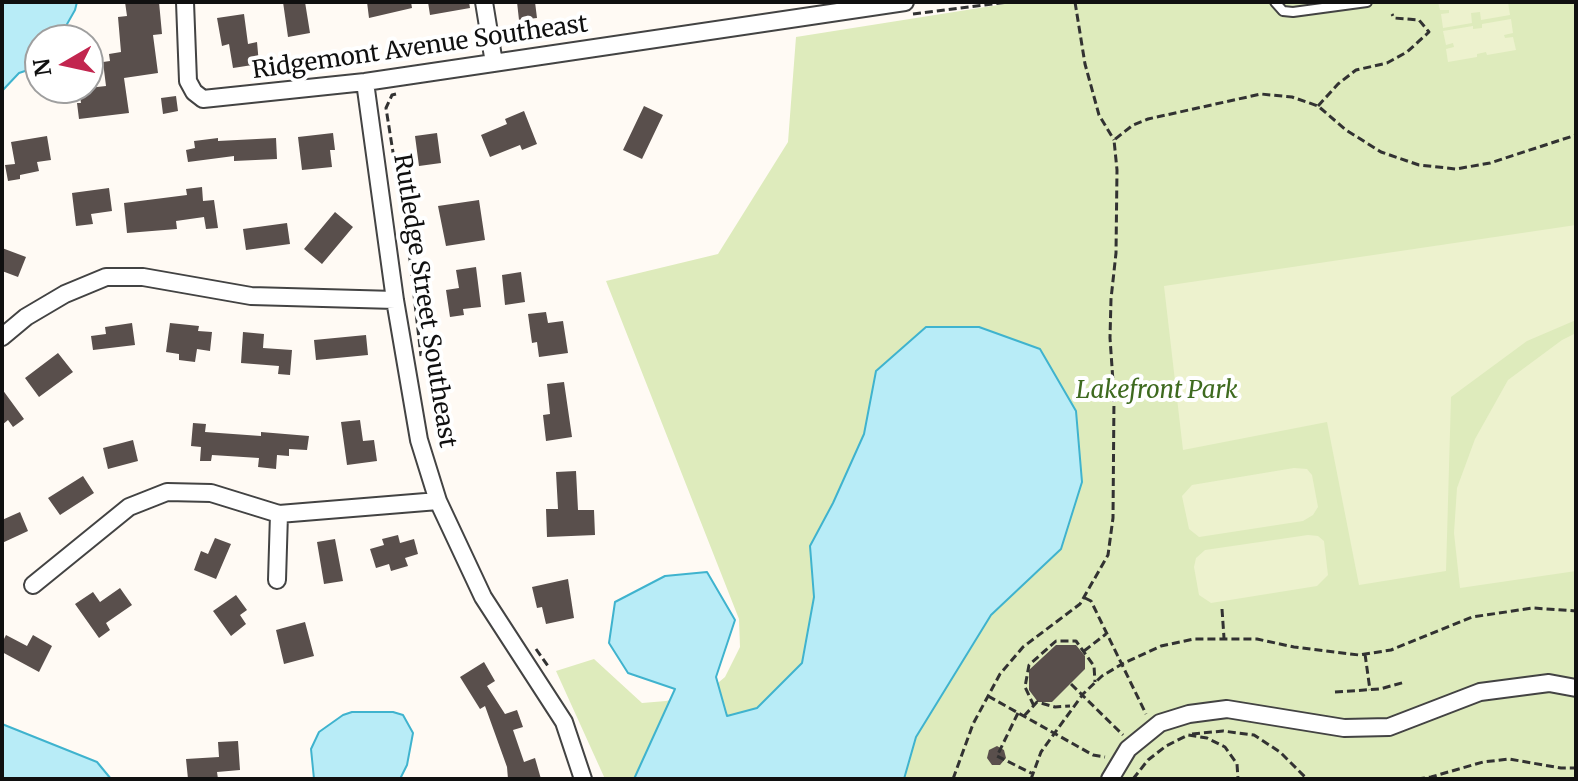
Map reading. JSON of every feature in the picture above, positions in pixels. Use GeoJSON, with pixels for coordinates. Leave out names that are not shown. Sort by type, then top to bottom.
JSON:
{"type":"FeatureCollection","features":[{"type":"Feature","properties":{"kind":"street","name":"Ridgemont Avenue Southeast"},"geometry":{"type":"LineString","coordinates":[[185,2],[188,81],[194,92],[203,99],[365,82],[904,9]]}},
{"type":"Feature","properties":{"kind":"street"},"geometry":{"type":"LineString","coordinates":[[484,2],[494,63]]}},
{"type":"Feature","properties":{"kind":"street","name":"Rutledge Street Southeast"},"geometry":{"type":"LineString","coordinates":[[365,82],[395,300],[419,440],[438,501],[483,597],[564,722],[583,779]]}},
{"type":"Feature","properties":{"kind":"street"},"geometry":{"type":"LineString","coordinates":[[2,337],[26,317],[65,294],[106,277],[143,277],[251,296],[395,300]]}},
{"type":"Feature","properties":{"kind":"street"},"geometry":{"type":"LineString","coordinates":[[33,585],[129,507],[167,492],[211,493],[279,514],[438,501]]}},
{"type":"Feature","properties":{"kind":"street"},"geometry":{"type":"LineString","coordinates":[[277,580],[279,514]]}},
{"type":"Feature","properties":{"kind":"street"},"geometry":{"type":"LineString","coordinates":[[1110,779],[1128,749],[1160,723],[1189,714],[1227,709],[1344,728],[1389,727],[1480,692],[1549,683],[1576,688]]}},
{"type":"Feature","properties":{"kind":"lane"},"geometry":{"type":"LineString","coordinates":[[1275,2],[1283,11],[1293,12],[1367,2]]}},
{"type":"Feature","properties":{"kind":"path"},"geometry":{"type":"LineString","coordinates":[[904,9],[1008,2]]}},
{"type":"Feature","properties":{"kind":"path"},"geometry":{"type":"LineString","coordinates":[[953,779],[973,724],[1000,674],[1023,647],[1080,604],[1108,555],[1113,518],[1114,396],[1110,338],[1116,253],[1117,170],[1114,140],[1099,115],[1085,64],[1075,2]]}},
{"type":"Feature","properties":{"kind":"path"},"geometry":{"type":"LineString","coordinates":[[1318,106],[1356,70],[1387,63],[1407,52],[1429,32],[1419,20],[1394,18],[1392,14]]}},
{"type":"Feature","properties":{"kind":"path"},"geometry":{"type":"LineString","coordinates":[[400,92],[392,95],[386,108],[422,359]]}},
{"type":"Feature","properties":{"kind":"path"},"geometry":{"type":"LineString","coordinates":[[1114,140],[1133,125],[1148,119],[1261,94],[1292,97],[1318,106],[1346,130],[1381,152],[1419,165],[1456,169],[1490,163],[1576,135]]}},
{"type":"Feature","properties":{"kind":"path"},"geometry":{"type":"LineString","coordinates":[[1085,597],[1091,601],[1107,633],[1146,721]]}},
{"type":"Feature","properties":{"kind":"path"},"geometry":{"type":"LineString","coordinates":[[1018,713],[997,756],[1032,776],[1041,752],[1071,706],[1095,682],[1122,664],[1161,646],[1194,639],[1257,639],[1329,652],[1365,654],[1391,650],[1472,617],[1533,608],[1576,611]]}},
{"type":"Feature","properties":{"kind":"path"},"geometry":{"type":"LineString","coordinates":[[1222,609],[1224,638]]}},
{"type":"Feature","properties":{"kind":"path"},"geometry":{"type":"LineString","coordinates":[[1084,651],[1107,633]]}},
{"type":"Feature","properties":{"kind":"path"},"geometry":{"type":"LineString","coordinates":[[1034,706],[1025,687],[1029,665],[1056,641],[1076,641],[1094,666],[1095,682]]}},
{"type":"Feature","properties":{"kind":"path"},"geometry":{"type":"LineString","coordinates":[[533,645],[549,669]]}},
{"type":"Feature","properties":{"kind":"path"},"geometry":{"type":"LineString","coordinates":[[1365,654],[1370,690]]}},
{"type":"Feature","properties":{"kind":"path"},"geometry":{"type":"LineString","coordinates":[[1335,692],[1370,690],[1405,682]]}},
{"type":"Feature","properties":{"kind":"path"},"geometry":{"type":"LineString","coordinates":[[1071,684],[1148,760]]}},
{"type":"Feature","properties":{"kind":"path"},"geometry":{"type":"LineString","coordinates":[[988,696],[1093,755],[1108,758]]}},
{"type":"Feature","properties":{"kind":"path"},"geometry":{"type":"LineString","coordinates":[[1024,716],[1037,702],[1055,707],[1071,706]]}},
{"type":"Feature","properties":{"kind":"path"},"geometry":{"type":"LineString","coordinates":[[1133,779],[1148,760],[1166,746],[1188,735],[1223,731],[1254,735],[1280,752],[1307,779]]}},
{"type":"Feature","properties":{"kind":"path"},"geometry":{"type":"LineString","coordinates":[[1188,735],[1207,738],[1225,747],[1237,764],[1238,779]]}},
{"type":"Feature","properties":{"kind":"path"},"geometry":{"type":"LineString","coordinates":[[1417,779],[1483,762],[1509,759],[1576,768]]}},
{"type":"Feature","properties":{"kind":"green space","name":"Lakefront Park"},"geometry":{"type":"Polygon","coordinates":[[[1017,2],[1576,2],[1576,779],[605,779],[556,671],[594,659],[642,703],[666,701],[707,692],[725,677],[740,647],[739,619],[606,281],[718,254],[788,142],[796,37],[1017,2]]]}},
{"type":"Feature","properties":{"kind":"green space"},"geometry":{"type":"Polygon","coordinates":[[[1438,2],[1508,2],[1510,15],[1481,20],[1480,12],[1471,13],[1472,23],[1443,28],[1441,14],[1449,13],[1449,10],[1440,10],[1438,2]]]}},
{"type":"Feature","properties":{"kind":"green space"},"geometry":{"type":"Polygon","coordinates":[[[1511,19],[1513,33],[1504,35],[1505,38],[1513,37],[1516,50],[1487,55],[1486,52],[1477,54],[1477,57],[1448,62],[1446,49],[1454,47],[1453,43],[1446,45],[1443,31],[1473,26],[1473,29],[1482,28],[1482,24],[1511,19]]]}},
{"type":"Feature","properties":{"kind":"green space"},"geometry":{"type":"Polygon","coordinates":[[[1576,225],[1576,320],[1527,341],[1451,397],[1446,571],[1359,585],[1327,422],[1183,450],[1164,286],[1576,225]]]}},
{"type":"Feature","properties":{"kind":"green space"},"geometry":{"type":"Polygon","coordinates":[[[1576,333],[1576,571],[1460,588],[1454,533],[1457,488],[1475,439],[1508,380],[1576,333]]]}},
{"type":"Feature","properties":{"kind":"green space"},"geometry":{"type":"Polygon","coordinates":[[[1294,468],[1307,469],[1312,475],[1318,507],[1313,515],[1303,521],[1199,537],[1189,529],[1182,496],[1192,485],[1294,468]]]}},
{"type":"Feature","properties":{"kind":"green space"},"geometry":{"type":"Polygon","coordinates":[[[1318,536],[1324,541],[1328,575],[1317,586],[1211,603],[1199,595],[1194,567],[1196,558],[1205,550],[1318,536]]]}},
{"type":"Feature","properties":{"kind":"water"},"geometry":{"type":"Polygon","coordinates":[[[2,2],[77,2],[67,24],[24,24],[24,71],[2,91],[2,2]]]}},
{"type":"Feature","properties":{"kind":"water"},"geometry":{"type":"Polygon","coordinates":[[[926,327],[979,327],[1040,349],[1076,411],[1082,482],[1061,549],[991,615],[916,737],[904,779],[634,779],[675,689],[628,673],[609,643],[615,602],[665,576],[707,572],[735,620],[716,677],[727,716],[757,708],[802,663],[814,597],[810,546],[864,434],[876,371],[926,327]]]}},
{"type":"Feature","properties":{"kind":"water"},"geometry":{"type":"Polygon","coordinates":[[[352,712],[393,712],[403,715],[413,733],[407,765],[400,779],[314,779],[311,749],[319,732],[352,712]]]}},
{"type":"Feature","properties":{"kind":"water"},"geometry":{"type":"Polygon","coordinates":[[[2,724],[97,762],[111,779],[2,779],[2,724]]]}},
{"type":"Feature","properties":{"kind":"building"},"geometry":{"type":"Polygon","coordinates":[[[125,2],[159,2],[162,34],[153,35],[158,73],[124,78],[129,113],[79,119],[77,104],[104,104],[104,62],[110,61],[109,54],[121,52],[118,17],[127,16],[125,2]]]}},
{"type":"Feature","properties":{"kind":"building"},"geometry":{"type":"Polygon","coordinates":[[[283,2],[305,2],[310,33],[288,37],[283,2]]]}},
{"type":"Feature","properties":{"kind":"building"},"geometry":{"type":"Polygon","coordinates":[[[367,2],[411,2],[412,8],[369,18],[367,2]]]}},
{"type":"Feature","properties":{"kind":"building"},"geometry":{"type":"Polygon","coordinates":[[[428,2],[469,2],[470,8],[430,15],[428,2]]]}},
{"type":"Feature","properties":{"kind":"building"},"geometry":{"type":"Polygon","coordinates":[[[517,2],[535,2],[537,18],[519,20],[517,2]]]}},
{"type":"Feature","properties":{"kind":"building"},"geometry":{"type":"Polygon","coordinates":[[[244,14],[248,44],[257,42],[259,64],[233,68],[229,44],[222,46],[217,18],[244,14]]]}},
{"type":"Feature","properties":{"kind":"building"},"geometry":{"type":"Polygon","coordinates":[[[176,96],[178,111],[163,114],[161,98],[176,96]]]}},
{"type":"Feature","properties":{"kind":"building"},"geometry":{"type":"Polygon","coordinates":[[[644,106],[663,115],[642,159],[623,150],[644,106]]]}},
{"type":"Feature","properties":{"kind":"building"},"geometry":{"type":"Polygon","coordinates":[[[524,111],[537,144],[522,150],[520,145],[490,157],[481,135],[507,124],[505,119],[524,111]]]}},
{"type":"Feature","properties":{"kind":"building"},"geometry":{"type":"Polygon","coordinates":[[[333,133],[335,150],[330,150],[332,167],[302,170],[298,137],[333,133]]]}},
{"type":"Feature","properties":{"kind":"building"},"geometry":{"type":"Polygon","coordinates":[[[437,133],[441,163],[419,166],[415,136],[437,133]]]}},
{"type":"Feature","properties":{"kind":"building"},"geometry":{"type":"Polygon","coordinates":[[[47,136],[51,160],[37,162],[39,171],[8,181],[5,165],[15,164],[11,142],[47,136]]]}},
{"type":"Feature","properties":{"kind":"building"},"geometry":{"type":"Polygon","coordinates":[[[218,138],[218,141],[276,138],[277,159],[234,161],[234,156],[188,162],[186,150],[195,148],[194,141],[218,138]]]}},
{"type":"Feature","properties":{"kind":"building"},"geometry":{"type":"Polygon","coordinates":[[[202,187],[203,201],[214,200],[218,228],[206,229],[204,217],[176,221],[177,229],[127,233],[124,203],[187,195],[186,189],[202,187]]]}},
{"type":"Feature","properties":{"kind":"building"},"geometry":{"type":"Polygon","coordinates":[[[109,188],[112,211],[91,214],[93,224],[76,226],[72,193],[109,188]]]}},
{"type":"Feature","properties":{"kind":"building"},"geometry":{"type":"Polygon","coordinates":[[[479,200],[485,240],[446,246],[438,206],[479,200]]]}},
{"type":"Feature","properties":{"kind":"building"},"geometry":{"type":"Polygon","coordinates":[[[335,212],[353,227],[322,264],[304,249],[335,212]]]}},
{"type":"Feature","properties":{"kind":"building"},"geometry":{"type":"Polygon","coordinates":[[[287,223],[290,244],[246,250],[243,229],[287,223]]]}},
{"type":"Feature","properties":{"kind":"building"},"geometry":{"type":"Polygon","coordinates":[[[2,248],[26,257],[18,277],[2,271],[2,248]]]}},
{"type":"Feature","properties":{"kind":"building"},"geometry":{"type":"Polygon","coordinates":[[[476,267],[481,307],[463,309],[464,315],[450,317],[446,290],[459,288],[456,270],[476,267]]]}},
{"type":"Feature","properties":{"kind":"building"},"geometry":{"type":"Polygon","coordinates":[[[521,272],[525,302],[505,305],[502,275],[521,272]]]}},
{"type":"Feature","properties":{"kind":"building"},"geometry":{"type":"Polygon","coordinates":[[[546,312],[548,323],[563,321],[568,353],[539,357],[537,342],[532,343],[528,314],[546,312]]]}},
{"type":"Feature","properties":{"kind":"building"},"geometry":{"type":"Polygon","coordinates":[[[132,323],[135,345],[93,350],[91,336],[106,334],[105,327],[132,323]]]}},
{"type":"Feature","properties":{"kind":"building"},"geometry":{"type":"Polygon","coordinates":[[[170,323],[199,326],[198,331],[212,332],[210,351],[197,349],[195,362],[179,360],[179,354],[166,352],[170,323]]]}},
{"type":"Feature","properties":{"kind":"building"},"geometry":{"type":"Polygon","coordinates":[[[243,332],[264,334],[263,348],[292,350],[290,375],[278,374],[279,366],[241,363],[243,332]]]}},
{"type":"Feature","properties":{"kind":"building"},"geometry":{"type":"Polygon","coordinates":[[[366,335],[368,355],[316,360],[314,340],[366,335]]]}},
{"type":"Feature","properties":{"kind":"building"},"geometry":{"type":"Polygon","coordinates":[[[58,353],[73,372],[39,397],[25,378],[58,353]]]}},
{"type":"Feature","properties":{"kind":"building"},"geometry":{"type":"Polygon","coordinates":[[[564,382],[572,437],[546,441],[543,415],[550,414],[547,384],[564,382]]]}},
{"type":"Feature","properties":{"kind":"building"},"geometry":{"type":"Polygon","coordinates":[[[2,389],[24,419],[13,427],[8,420],[2,425],[2,389]]]}},
{"type":"Feature","properties":{"kind":"building"},"geometry":{"type":"Polygon","coordinates":[[[360,420],[363,441],[374,440],[377,461],[347,465],[341,422],[360,420]]]}},
{"type":"Feature","properties":{"kind":"building"},"geometry":{"type":"Polygon","coordinates":[[[193,423],[206,424],[205,432],[309,436],[307,450],[289,449],[289,456],[277,455],[276,469],[258,467],[259,458],[212,455],[211,461],[200,461],[201,447],[191,446],[193,423]]]}},
{"type":"Feature","properties":{"kind":"building"},"geometry":{"type":"Polygon","coordinates":[[[133,440],[138,461],[108,469],[103,448],[133,440]]]}},
{"type":"Feature","properties":{"kind":"building"},"geometry":{"type":"Polygon","coordinates":[[[576,471],[578,510],[594,510],[595,535],[547,537],[546,509],[558,509],[556,472],[576,471]]]}},
{"type":"Feature","properties":{"kind":"building"},"geometry":{"type":"Polygon","coordinates":[[[83,476],[94,493],[60,515],[48,498],[83,476]]]}},
{"type":"Feature","properties":{"kind":"building"},"geometry":{"type":"Polygon","coordinates":[[[20,512],[28,531],[2,543],[2,520],[20,512]]]}},
{"type":"Feature","properties":{"kind":"building"},"geometry":{"type":"Polygon","coordinates":[[[398,535],[400,543],[414,539],[418,554],[405,558],[408,566],[391,571],[389,564],[376,568],[370,549],[384,545],[382,539],[398,535]]]}},
{"type":"Feature","properties":{"kind":"building"},"geometry":{"type":"Polygon","coordinates":[[[215,538],[231,544],[216,579],[194,570],[201,551],[208,554],[215,538]]]}},
{"type":"Feature","properties":{"kind":"building"},"geometry":{"type":"Polygon","coordinates":[[[335,539],[343,581],[324,584],[317,542],[335,539]]]}},
{"type":"Feature","properties":{"kind":"building"},"geometry":{"type":"Polygon","coordinates":[[[568,579],[574,618],[546,624],[542,607],[537,608],[532,587],[568,579]]]}},
{"type":"Feature","properties":{"kind":"building"},"geometry":{"type":"Polygon","coordinates":[[[120,588],[132,605],[106,623],[110,630],[99,638],[75,604],[93,592],[100,602],[120,588]]]}},
{"type":"Feature","properties":{"kind":"building"},"geometry":{"type":"Polygon","coordinates":[[[236,595],[247,610],[240,615],[246,624],[231,636],[213,611],[236,595]]]}},
{"type":"Feature","properties":{"kind":"building"},"geometry":{"type":"Polygon","coordinates":[[[305,622],[314,656],[284,664],[276,630],[305,622]]]}},
{"type":"Feature","properties":{"kind":"building"},"geometry":{"type":"Polygon","coordinates":[[[6,635],[27,646],[33,635],[52,646],[39,672],[2,652],[6,635]]]}},
{"type":"Feature","properties":{"kind":"building"},"geometry":{"type":"Polygon","coordinates":[[[1056,645],[1076,645],[1085,656],[1085,669],[1052,702],[1038,702],[1029,690],[1029,670],[1056,645]]]}},
{"type":"Feature","properties":{"kind":"building"},"geometry":{"type":"Polygon","coordinates":[[[484,662],[495,681],[487,686],[505,714],[517,710],[523,727],[513,730],[524,762],[535,758],[541,779],[508,779],[507,767],[485,706],[480,709],[460,677],[484,662]]]}},
{"type":"Feature","properties":{"kind":"building"},"geometry":{"type":"Polygon","coordinates":[[[238,741],[240,770],[217,772],[218,779],[188,779],[186,759],[219,757],[218,742],[238,741]]]}},
{"type":"Feature","properties":{"kind":"building"},"geometry":{"type":"Polygon","coordinates":[[[997,746],[1004,750],[1006,758],[1000,765],[992,765],[987,758],[989,750],[997,746]]]}}]}
